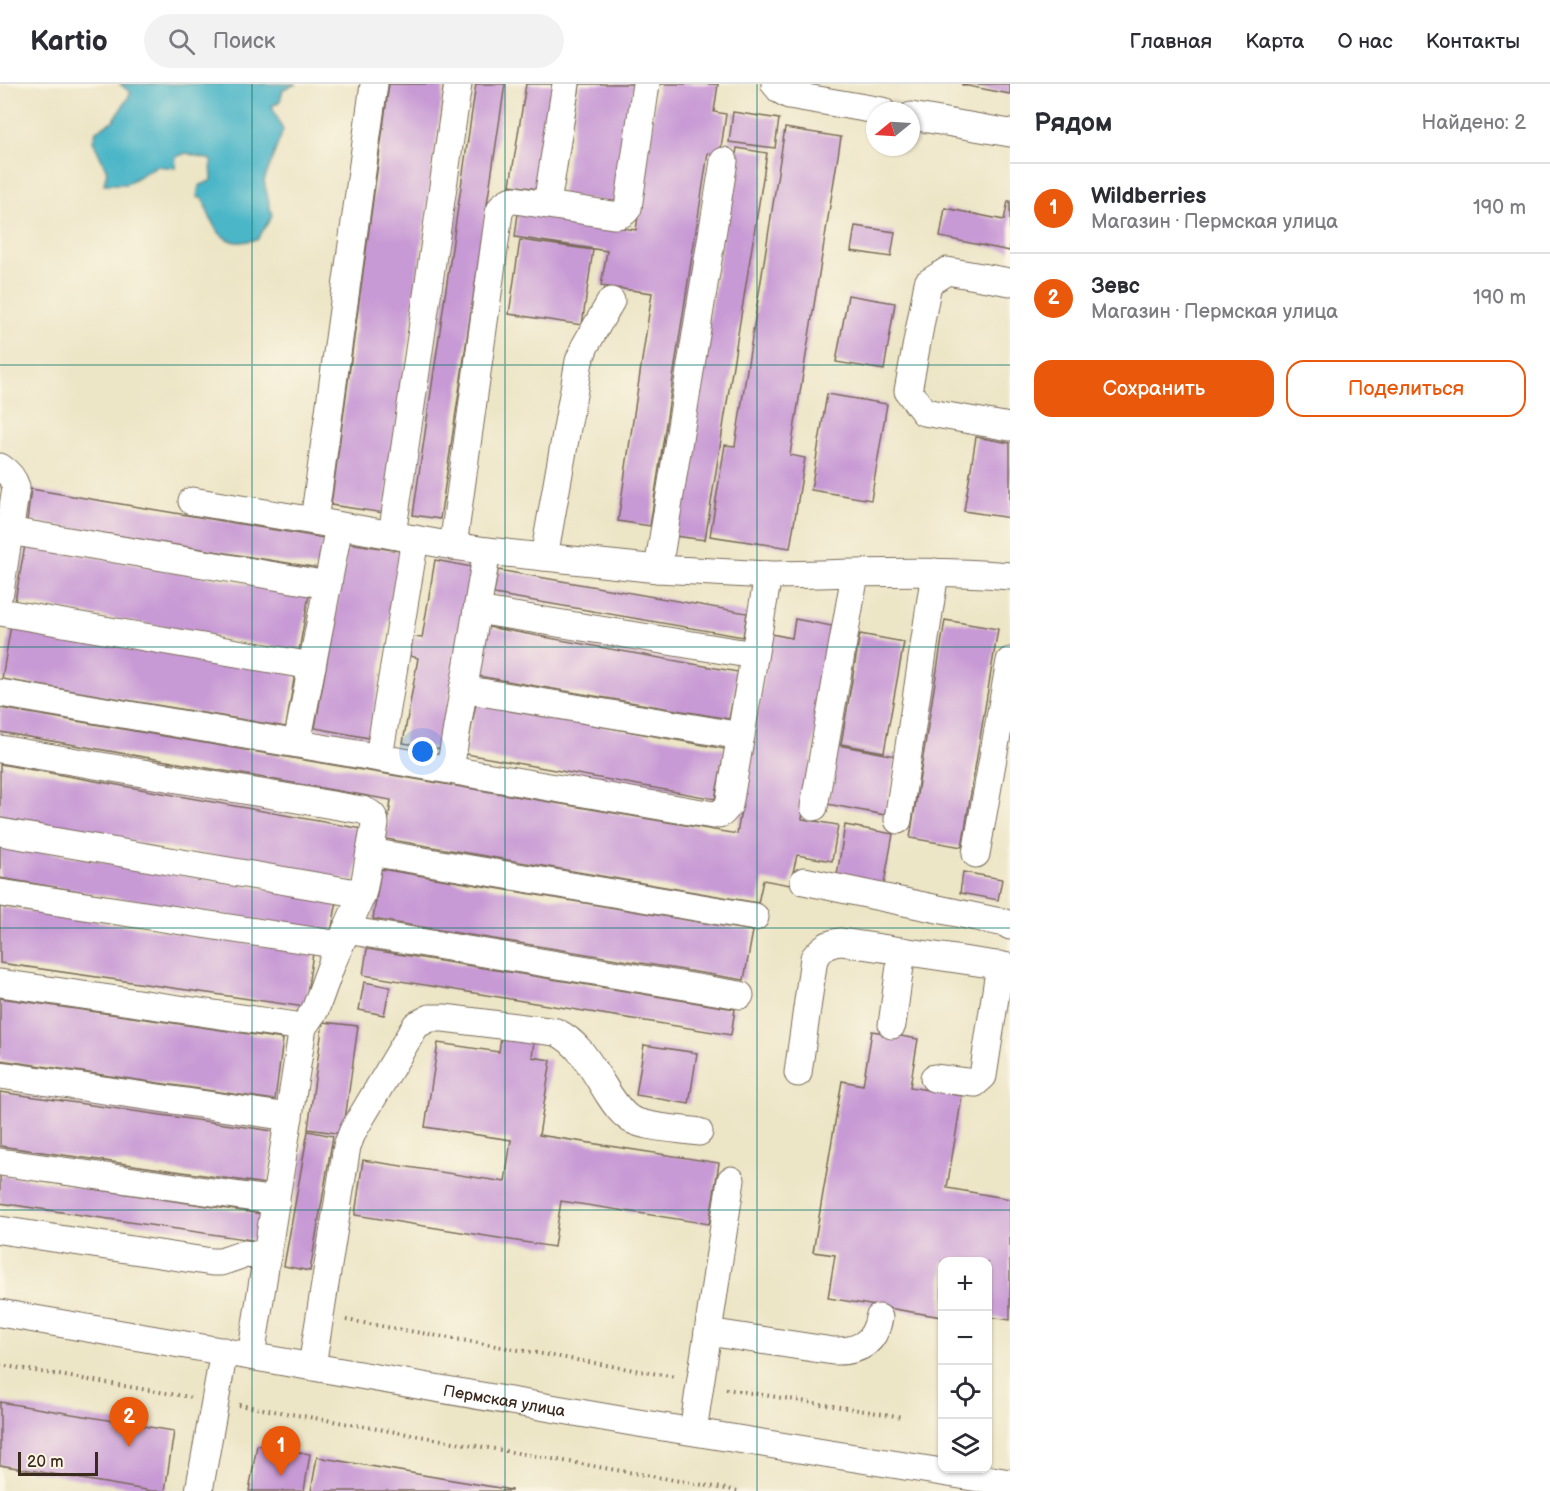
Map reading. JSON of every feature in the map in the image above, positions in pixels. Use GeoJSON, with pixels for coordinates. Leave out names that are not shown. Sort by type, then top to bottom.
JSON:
{"type":"FeatureCollection","features":[{"type":"Feature","properties":{"kind":"street"},"geometry":{"type":"LineString","coordinates":[[297,743],[328,585],[327,524],[374,84]]}},
{"type":"Feature","properties":{"kind":"street"},"geometry":{"type":"LineString","coordinates":[[379,757],[458,84]]}},
{"type":"Feature","properties":{"kind":"street"},"geometry":{"type":"LineString","coordinates":[[548,204],[566,84]]}},
{"type":"Feature","properties":{"kind":"street"},"geometry":{"type":"LineString","coordinates":[[453,546],[499,213],[502,205],[515,200],[613,215],[624,213],[628,208],[646,84]]}},
{"type":"Feature","properties":{"kind":"street"},"geometry":{"type":"LineString","coordinates":[[775,84],[789,95],[866,108]]}},
{"type":"Feature","properties":{"kind":"street"},"geometry":{"type":"LineString","coordinates":[[920,118],[1010,133]]}},
{"type":"Feature","properties":{"kind":"street"},"geometry":{"type":"LineString","coordinates":[[658,569],[724,161]]}},
{"type":"Feature","properties":{"kind":"street"},"geometry":{"type":"LineString","coordinates":[[1010,282],[947,272],[928,283],[908,391],[924,412],[1010,427]]}},
{"type":"Feature","properties":{"kind":"street"},"geometry":{"type":"LineString","coordinates":[[544,557],[579,361],[611,301]]}},
{"type":"Feature","properties":{"kind":"street"},"geometry":{"type":"LineString","coordinates":[[0,467],[9,473],[16,486],[0,592]]}},
{"type":"Feature","properties":{"kind":"street"},"geometry":{"type":"LineString","coordinates":[[192,501],[453,546],[658,569],[768,575],[968,572],[1010,576]]}},
{"type":"Feature","properties":{"kind":"street"},"geometry":{"type":"LineString","coordinates":[[9,531],[328,585]]}},
{"type":"Feature","properties":{"kind":"street"},"geometry":{"type":"LineString","coordinates":[[450,769],[487,550]]}},
{"type":"Feature","properties":{"kind":"street"},"geometry":{"type":"LineString","coordinates":[[898,820],[936,572]]}},
{"type":"Feature","properties":{"kind":"street"},"geometry":{"type":"LineString","coordinates":[[814,807],[855,574]]}},
{"type":"Feature","properties":{"kind":"street"},"geometry":{"type":"LineString","coordinates":[[0,693],[713,815],[722,813],[729,805],[768,575]]}},
{"type":"Feature","properties":{"kind":"street"},"geometry":{"type":"LineString","coordinates":[[477,610],[754,655]]}},
{"type":"Feature","properties":{"kind":"street"},"geometry":{"type":"LineString","coordinates":[[0,612],[312,666]]}},
{"type":"Feature","properties":{"kind":"street"},"geometry":{"type":"LineString","coordinates":[[976,854],[1010,661]]}},
{"type":"Feature","properties":{"kind":"street"},"geometry":{"type":"LineString","coordinates":[[463,689],[741,736]]}},
{"type":"Feature","properties":{"kind":"street"},"geometry":{"type":"LineString","coordinates":[[0,749],[363,810],[375,818],[362,894],[315,1010],[303,1027],[251,1356]]}},
{"type":"Feature","properties":{"kind":"street"},"geometry":{"type":"LineString","coordinates":[[0,832],[362,894]]}},
{"type":"Feature","properties":{"kind":"street"},"geometry":{"type":"LineString","coordinates":[[370,852],[755,917]]}},
{"type":"Feature","properties":{"kind":"street"},"geometry":{"type":"LineString","coordinates":[[804,881],[1010,926]]}},
{"type":"Feature","properties":{"kind":"street"},"geometry":{"type":"LineString","coordinates":[[0,893],[343,938],[740,995]]}},
{"type":"Feature","properties":{"kind":"street"},"geometry":{"type":"LineString","coordinates":[[798,1073],[814,958],[820,949],[831,943],[841,942],[1005,966],[983,1077],[975,1083],[934,1078]]}},
{"type":"Feature","properties":{"kind":"street"},"geometry":{"type":"LineString","coordinates":[[892,1024],[902,951]]}},
{"type":"Feature","properties":{"kind":"street"},"geometry":{"type":"LineString","coordinates":[[0,983],[303,1027]]}},
{"type":"Feature","properties":{"kind":"street"},"geometry":{"type":"LineString","coordinates":[[312,1366],[347,1146],[353,1131],[416,1024],[430,1018],[444,1018],[556,1032],[566,1036],[576,1045],[616,1106],[630,1119],[643,1124],[699,1132]]}},
{"type":"Feature","properties":{"kind":"street"},"geometry":{"type":"LineString","coordinates":[[0,1075],[289,1117]]}},
{"type":"Feature","properties":{"kind":"street"},"geometry":{"type":"LineString","coordinates":[[0,1161],[276,1201]]}},
{"type":"Feature","properties":{"kind":"street"},"geometry":{"type":"LineString","coordinates":[[693,1431],[731,1180]]}},
{"type":"Feature","properties":{"kind":"street"},"geometry":{"type":"LineString","coordinates":[[0,1230],[212,1262],[221,1262],[244,1254],[267,1256]]}},
{"type":"Feature","properties":{"kind":"street","name":"Пермская улица"},"geometry":{"type":"LineString","coordinates":[[0,1313],[1010,1483]]}},
{"type":"Feature","properties":{"kind":"street"},"geometry":{"type":"LineString","coordinates":[[708,1332],[833,1352],[846,1352],[870,1340],[877,1329],[879,1318]]}},
{"type":"Feature","properties":{"kind":"street"},"geometry":{"type":"LineString","coordinates":[[199,1491],[224,1351]]}},
{"type":"Feature","properties":{"kind":"path"},"geometry":{"type":"LineString","coordinates":[[320,1315],[689,1380],[709,1386],[903,1417]]}},
{"type":"Feature","properties":{"kind":"path"},"geometry":{"type":"LineString","coordinates":[[0,1365],[738,1491]]}},
{"type":"Feature","properties":{"kind":"water"},"geometry":{"type":"Polygon","coordinates":[[[120,84],[297,84],[283,89],[280,101],[272,106],[283,130],[264,181],[272,216],[257,240],[237,242],[224,237],[214,226],[203,199],[197,197],[199,186],[212,180],[211,160],[186,153],[176,157],[175,168],[156,166],[126,184],[104,184],[107,171],[93,141],[96,131],[114,120],[131,93],[120,84]]]}},
{"type":"Feature","properties":{"kind":"building"},"geometry":{"type":"Polygon","coordinates":[[[389,84],[444,84],[384,513],[331,505],[389,84]]]}},
{"type":"Feature","properties":{"kind":"building"},"geometry":{"type":"Polygon","coordinates":[[[476,84],[505,84],[440,519],[413,515],[476,84]]]}},
{"type":"Feature","properties":{"kind":"building"},"geometry":{"type":"Polygon","coordinates":[[[526,84],[555,84],[538,189],[510,185],[526,84]]]}},
{"type":"Feature","properties":{"kind":"building"},"geometry":{"type":"Polygon","coordinates":[[[580,84],[634,84],[615,203],[562,195],[580,84]]]}},
{"type":"Feature","properties":{"kind":"building"},"geometry":{"type":"Polygon","coordinates":[[[658,84],[718,84],[714,112],[726,114],[720,155],[708,153],[650,526],[618,521],[652,293],[601,286],[607,251],[515,237],[518,213],[636,230],[658,84]]]}},
{"type":"Feature","properties":{"kind":"building"},"geometry":{"type":"Polygon","coordinates":[[[1010,84],[1010,94],[962,85],[1010,84]]]}},
{"type":"Feature","properties":{"kind":"building"},"geometry":{"type":"Polygon","coordinates":[[[733,112],[779,119],[775,148],[729,142],[733,112]]]}},
{"type":"Feature","properties":{"kind":"building"},"geometry":{"type":"Polygon","coordinates":[[[785,128],[841,137],[790,455],[805,458],[790,548],[710,536],[725,445],[735,446],[785,128]]]}},
{"type":"Feature","properties":{"kind":"building"},"geometry":{"type":"Polygon","coordinates":[[[737,148],[767,153],[705,540],[675,536],[737,148]]]}},
{"type":"Feature","properties":{"kind":"building"},"geometry":{"type":"Polygon","coordinates":[[[1008,201],[1010,201],[1010,251],[940,237],[945,208],[1004,220],[1008,201]]]}},
{"type":"Feature","properties":{"kind":"building"},"geometry":{"type":"Polygon","coordinates":[[[855,226],[895,232],[891,257],[851,251],[855,226]]]}},
{"type":"Feature","properties":{"kind":"building"},"geometry":{"type":"Polygon","coordinates":[[[520,240],[593,250],[582,325],[509,314],[520,240]]]}},
{"type":"Feature","properties":{"kind":"building"},"geometry":{"type":"Polygon","coordinates":[[[848,295],[895,303],[884,370],[836,362],[848,295]]]}},
{"type":"Feature","properties":{"kind":"building"},"geometry":{"type":"Polygon","coordinates":[[[827,394],[887,404],[871,500],[811,490],[827,394]]]}},
{"type":"Feature","properties":{"kind":"building"},"geometry":{"type":"Polygon","coordinates":[[[976,437],[1010,443],[1010,518],[964,511],[976,437]]]}},
{"type":"Feature","properties":{"kind":"building"},"geometry":{"type":"Polygon","coordinates":[[[31,489],[324,538],[319,568],[27,521],[31,489]]]}},
{"type":"Feature","properties":{"kind":"building"},"geometry":{"type":"Polygon","coordinates":[[[348,543],[400,551],[369,738],[315,728],[348,543]]]}},
{"type":"Feature","properties":{"kind":"building"},"geometry":{"type":"Polygon","coordinates":[[[25,545],[309,595],[299,651],[15,601],[25,545]]]}},
{"type":"Feature","properties":{"kind":"building"},"geometry":{"type":"Polygon","coordinates":[[[435,560],[472,567],[440,749],[403,743],[418,658],[410,656],[413,637],[422,638],[435,560]]]}},
{"type":"Feature","properties":{"kind":"building"},"geometry":{"type":"Polygon","coordinates":[[[498,570],[747,613],[743,637],[494,594],[498,570]]]}},
{"type":"Feature","properties":{"kind":"building"},"geometry":{"type":"Polygon","coordinates":[[[795,619],[832,626],[802,819],[838,825],[832,861],[797,855],[790,885],[763,880],[758,903],[386,839],[391,800],[0,732],[0,708],[737,834],[771,634],[792,638],[795,619]]]}},
{"type":"Feature","properties":{"kind":"building"},"geometry":{"type":"Polygon","coordinates":[[[945,620],[998,629],[962,847],[910,838],[945,620]]]}},
{"type":"Feature","properties":{"kind":"building"},"geometry":{"type":"Polygon","coordinates":[[[11,625],[295,673],[286,727],[2,679],[11,625]]]}},
{"type":"Feature","properties":{"kind":"building"},"geometry":{"type":"Polygon","coordinates":[[[488,627],[738,672],[729,719],[478,676],[488,627]]]}},
{"type":"Feature","properties":{"kind":"building"},"geometry":{"type":"Polygon","coordinates":[[[860,634],[904,642],[884,752],[841,744],[860,634]]]}},
{"type":"Feature","properties":{"kind":"building"},"geometry":{"type":"Polygon","coordinates":[[[476,703],[725,749],[715,799],[466,754],[476,703]]]}},
{"type":"Feature","properties":{"kind":"building"},"geometry":{"type":"Polygon","coordinates":[[[838,745],[896,756],[885,815],[827,804],[838,745]]]}},
{"type":"Feature","properties":{"kind":"building"},"geometry":{"type":"Polygon","coordinates":[[[0,764],[363,829],[354,881],[0,818],[0,764]]]}},
{"type":"Feature","properties":{"kind":"building"},"geometry":{"type":"Polygon","coordinates":[[[845,825],[893,834],[884,884],[837,876],[845,825]]]}},
{"type":"Feature","properties":{"kind":"building"},"geometry":{"type":"Polygon","coordinates":[[[0,844],[337,901],[331,933],[0,878],[0,844]]]}},
{"type":"Feature","properties":{"kind":"building"},"geometry":{"type":"Polygon","coordinates":[[[381,869],[753,931],[744,980],[373,919],[381,869]]]}},
{"type":"Feature","properties":{"kind":"building"},"geometry":{"type":"Polygon","coordinates":[[[963,872],[1002,879],[998,900],[960,893],[963,872]]]}},
{"type":"Feature","properties":{"kind":"building"},"geometry":{"type":"Polygon","coordinates":[[[0,907],[313,953],[305,1007],[0,963],[0,907]]]}},
{"type":"Feature","properties":{"kind":"building"},"geometry":{"type":"Polygon","coordinates":[[[367,949],[735,1009],[731,1035],[363,975],[367,949]]]}},
{"type":"Feature","properties":{"kind":"building"},"geometry":{"type":"Polygon","coordinates":[[[364,982],[390,987],[384,1015],[359,1010],[364,982]]]}},
{"type":"Feature","properties":{"kind":"building"},"geometry":{"type":"Polygon","coordinates":[[[0,998],[283,1039],[275,1100],[0,1060],[0,998]]]}},
{"type":"Feature","properties":{"kind":"building"},"geometry":{"type":"Polygon","coordinates":[[[323,1022],[358,1026],[343,1134],[308,1129],[323,1022]]]}},
{"type":"Feature","properties":{"kind":"building"},"geometry":{"type":"Polygon","coordinates":[[[872,1031],[918,1039],[910,1087],[962,1096],[947,1188],[1010,1199],[1010,1320],[992,1317],[992,1257],[938,1257],[938,1316],[828,1298],[835,1255],[813,1252],[842,1081],[863,1085],[872,1031]]]}},
{"type":"Feature","properties":{"kind":"building"},"geometry":{"type":"Polygon","coordinates":[[[501,1036],[534,1041],[532,1057],[551,1060],[539,1135],[719,1163],[709,1224],[561,1201],[554,1247],[355,1215],[363,1160],[505,1182],[511,1140],[425,1127],[438,1043],[499,1052],[501,1036]]]}},
{"type":"Feature","properties":{"kind":"building"},"geometry":{"type":"Polygon","coordinates":[[[644,1045],[697,1053],[689,1104],[636,1095],[644,1045]]]}},
{"type":"Feature","properties":{"kind":"building"},"geometry":{"type":"Polygon","coordinates":[[[0,1092],[273,1131],[266,1184],[0,1146],[0,1092]]]}},
{"type":"Feature","properties":{"kind":"building"},"geometry":{"type":"Polygon","coordinates":[[[308,1131],[333,1136],[310,1271],[284,1266],[308,1131]]]}},
{"type":"Feature","properties":{"kind":"building"},"geometry":{"type":"Polygon","coordinates":[[[0,1175],[262,1214],[258,1241],[0,1203],[0,1175]]]}},
{"type":"Feature","properties":{"kind":"building"},"geometry":{"type":"Polygon","coordinates":[[[0,1402],[174,1431],[165,1491],[152,1491],[0,1465],[0,1402]]]}},
{"type":"Feature","properties":{"kind":"building"},"geometry":{"type":"Polygon","coordinates":[[[257,1445],[310,1454],[304,1491],[249,1491],[257,1445]]]}},
{"type":"Feature","properties":{"kind":"building"},"geometry":{"type":"Polygon","coordinates":[[[317,1457],[511,1490],[511,1491],[311,1491],[317,1457]]]}},
{"type":"Feature","properties":{"kind":"place","name":"Зевс"},"geometry":{"type":"Point","coordinates":[129,1447]}},
{"type":"Feature","properties":{"kind":"place","name":"Wildberries"},"geometry":{"type":"Point","coordinates":[281,1476]}}]}
